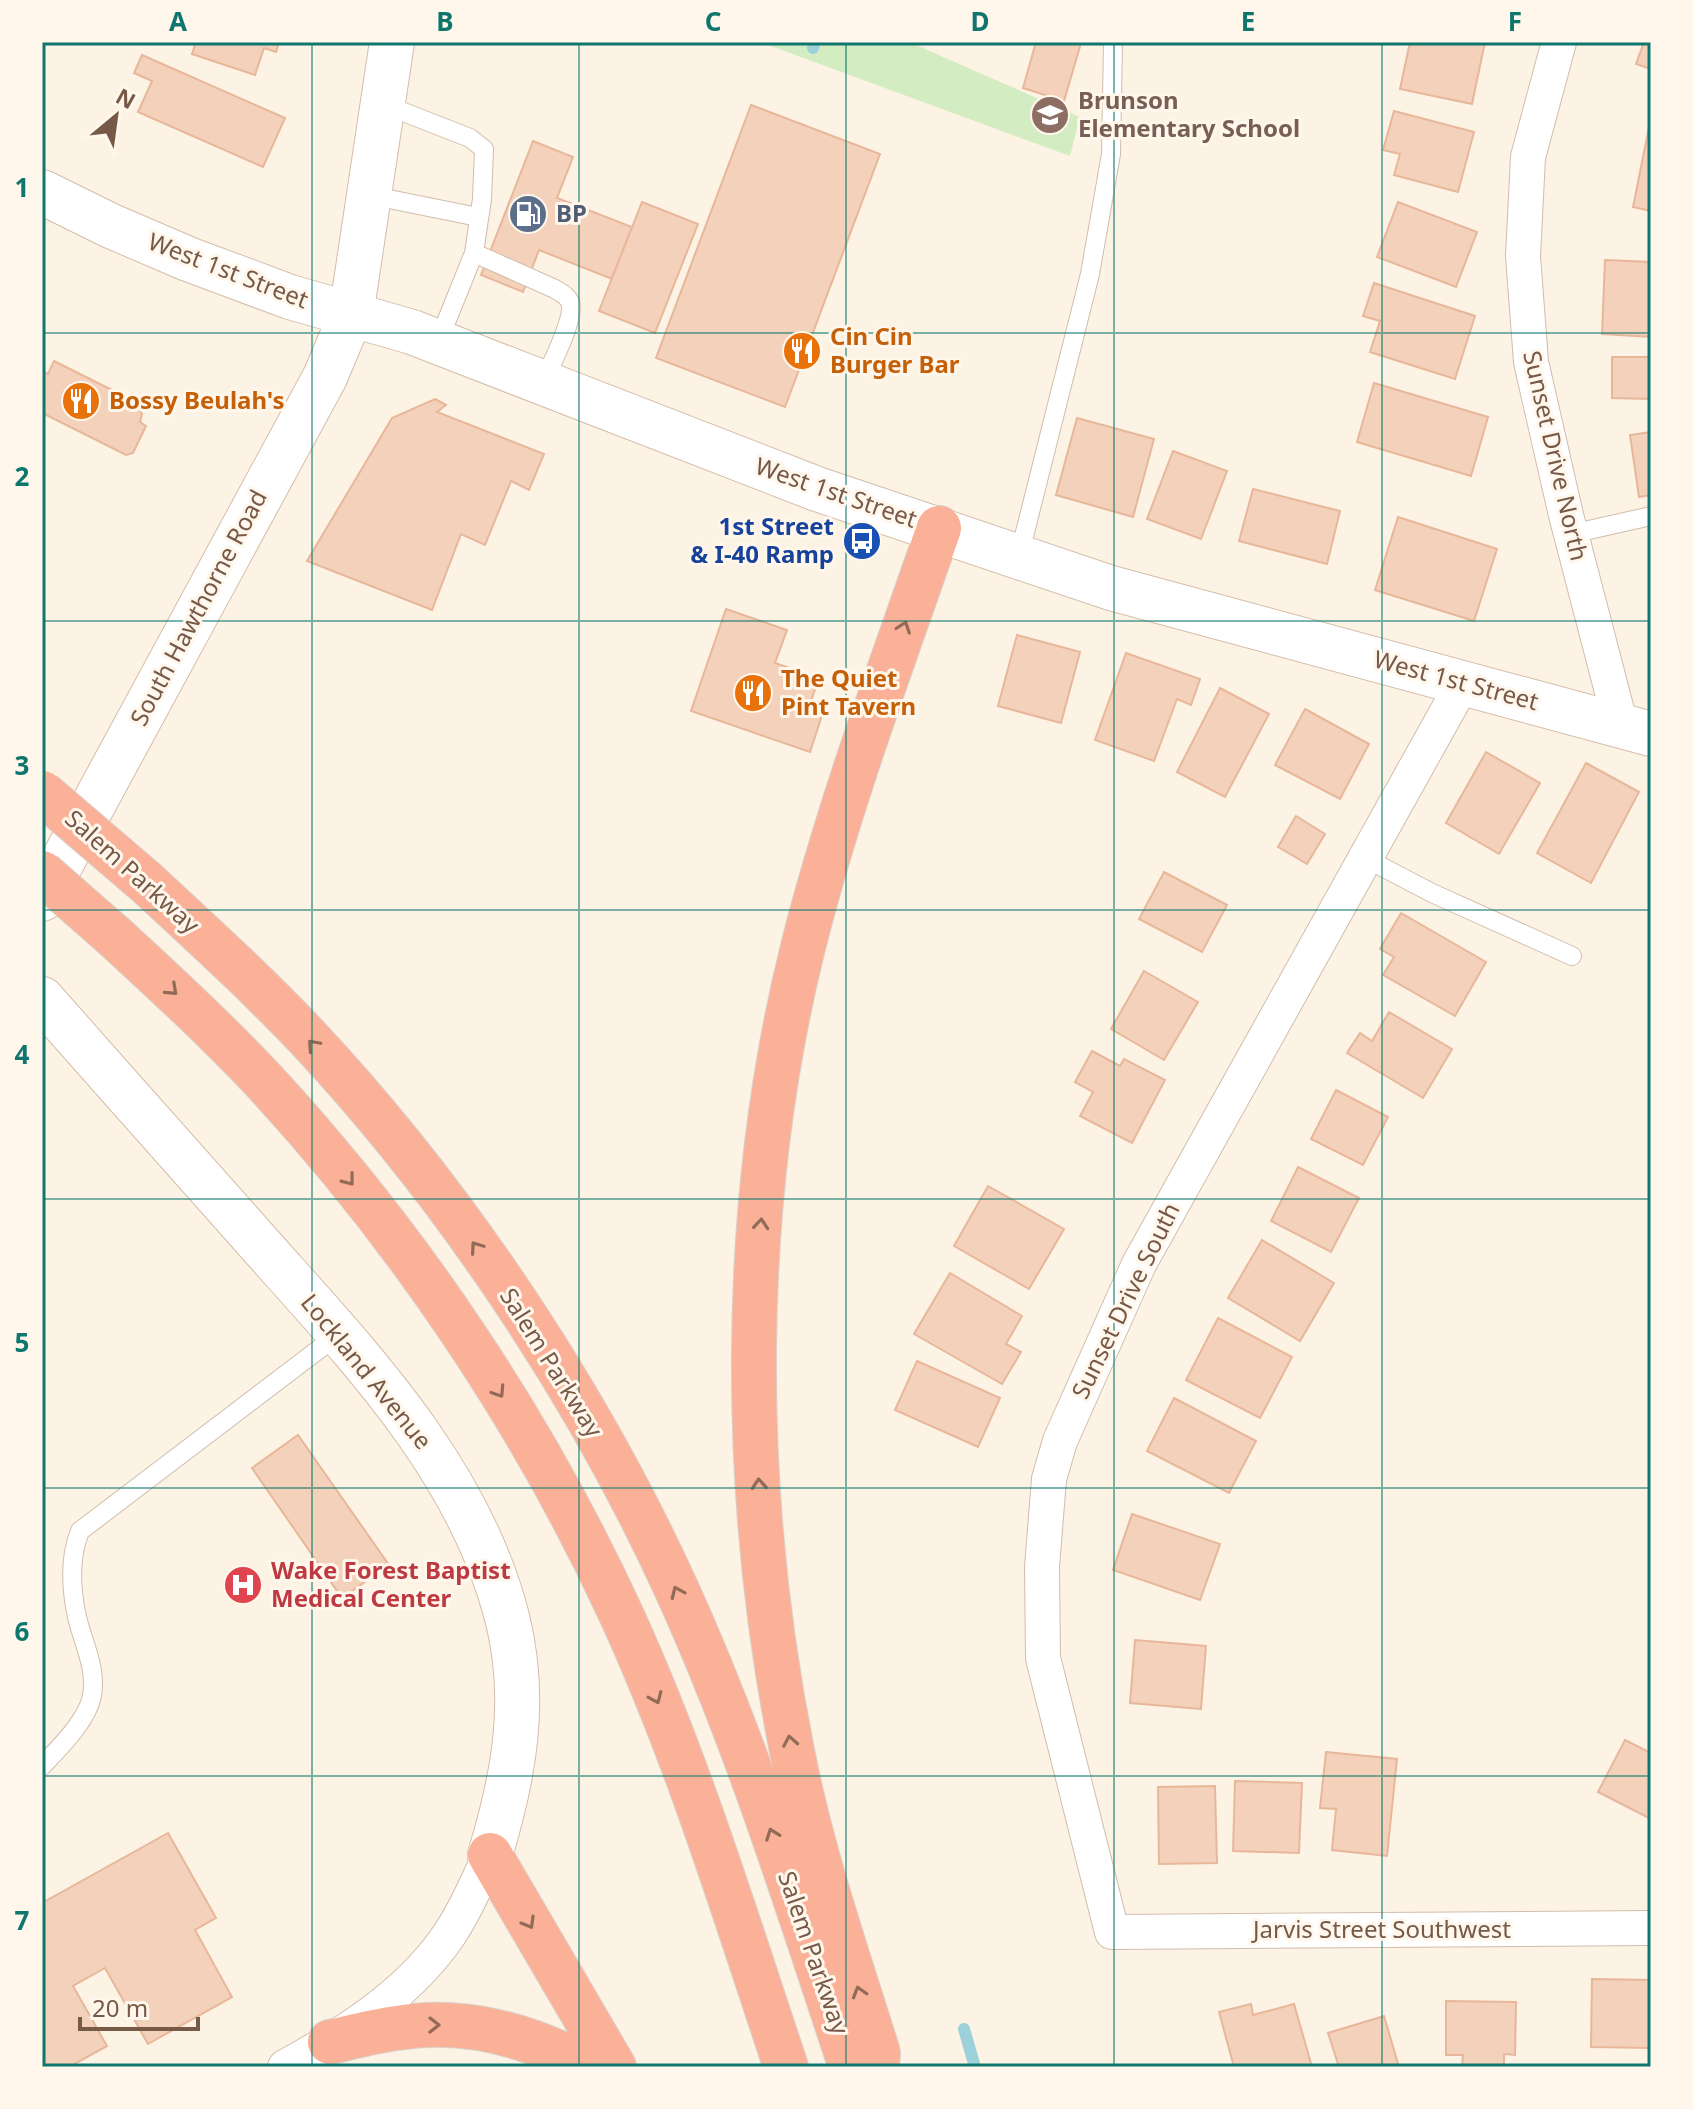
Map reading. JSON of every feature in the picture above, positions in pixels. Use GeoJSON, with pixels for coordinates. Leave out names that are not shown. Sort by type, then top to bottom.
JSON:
{"type":"FeatureCollection","features":[{"type":"Feature","properties":{"kind":"highway"},"geometry":{"type":"LineString","coordinates":[[877,2067],[878,2053],[811,1832],[787,1725],[764,1560],[757,1458],[754,1356],[758,1252],[768,1148],[802,950],[828,853],[860,753],[939,528]]}},
{"type":"Feature","properties":{"kind":"highway","name":"Salem Parkway"},"geometry":{"type":"LineString","coordinates":[[42,793],[147,883],[309,1039],[384,1125],[452,1211],[572,1393],[624,1485],[676,1588],[718,1688],[795,1898],[851,2067]]}},
{"type":"Feature","properties":{"kind":"highway"},"geometry":{"type":"LineString","coordinates":[[42,873],[192,1008],[264,1081],[337,1164],[402,1248],[520,1425],[570,1513],[620,1613],[662,1711],[786,2067]]}},
{"type":"Feature","properties":{"kind":"highway"},"geometry":{"type":"LineString","coordinates":[[490,1855],[614,2067]]}},
{"type":"Feature","properties":{"kind":"highway"},"geometry":{"type":"LineString","coordinates":[[330,2042],[396,2028],[457,2025],[524,2039],[555,2050],[587,2067]]}},
{"type":"Feature","properties":{"kind":"main road","name":"South Hawthorne Road"},"geometry":{"type":"LineString","coordinates":[[42,899],[325,377],[351,315],[392,42]]}},
{"type":"Feature","properties":{"kind":"main road","name":"West 1st Street"},"geometry":{"type":"LineString","coordinates":[[42,192],[188,259],[290,297],[438,342],[817,489],[1111,588],[1636,730]]}},
{"type":"Feature","properties":{"kind":"main road","name":"Lockland Avenue"},"geometry":{"type":"LineString","coordinates":[[42,999],[400,1407],[434,1455],[463,1506],[489,1564],[507,1618],[515,1664],[517,1715],[514,1762],[490,1855]]}},
{"type":"Feature","properties":{"kind":"street","name":"Sunset Drive North"},"geometry":{"type":"LineString","coordinates":[[1559,42],[1528,157],[1523,256],[1531,362],[1571,534],[1636,730]]}},
{"type":"Feature","properties":{"kind":"street","name":"Sunset Drive South"},"geometry":{"type":"LineString","coordinates":[[1112,1932],[1043,1658],[1042,1567],[1049,1479],[1060,1441],[1139,1264],[1463,683]]}},
{"type":"Feature","properties":{"kind":"street","name":"Lockland Avenue"},"geometry":{"type":"LineString","coordinates":[[285,2067],[330,2042],[374,2011],[414,1976],[444,1943],[469,1901],[490,1855]]}},
{"type":"Feature","properties":{"kind":"street","name":"Jarvis Street Southwest"},"geometry":{"type":"LineString","coordinates":[[1112,1932],[1651,1928]]}},
{"type":"Feature","properties":{"kind":"lane"},"geometry":{"type":"LineString","coordinates":[[1019,556],[1090,274],[1111,154],[1113,42]]}},
{"type":"Feature","properties":{"kind":"lane"},"geometry":{"type":"LineString","coordinates":[[383,104],[470,138],[484,149],[482,199],[474,253],[438,342]]}},
{"type":"Feature","properties":{"kind":"lane"},"geometry":{"type":"LineString","coordinates":[[369,195],[478,217]]}},
{"type":"Feature","properties":{"kind":"lane"},"geometry":{"type":"LineString","coordinates":[[474,253],[555,289],[566,296],[572,305],[570,319],[543,383]]}},
{"type":"Feature","properties":{"kind":"lane"},"geometry":{"type":"LineString","coordinates":[[1571,534],[1651,516]]}},
{"type":"Feature","properties":{"kind":"lane"},"geometry":{"type":"LineString","coordinates":[[1365,858],[1432,893],[1572,956]]}},
{"type":"Feature","properties":{"kind":"lane"},"geometry":{"type":"LineString","coordinates":[[42,1766],[72,1734],[92,1698],[93,1671],[77,1617],[71,1573],[80,1531],[339,1334]]}},
{"type":"Feature","properties":{"kind":"green space"},"geometry":{"type":"Polygon","coordinates":[[[760,42],[909,42],[1080,117],[1070,156],[760,42]]]}},
{"type":"Feature","properties":{"kind":"building"},"geometry":{"type":"Polygon","coordinates":[[[196,42],[279,42],[276,52],[264,48],[255,75],[192,54],[196,42]]]}},
{"type":"Feature","properties":{"kind":"building"},"geometry":{"type":"Polygon","coordinates":[[[1036,42],[1081,43],[1064,101],[1023,88],[1036,42]]]}},
{"type":"Feature","properties":{"kind":"building"},"geometry":{"type":"Polygon","coordinates":[[[1410,42],[1485,42],[1472,104],[1400,89],[1410,42]]]}},
{"type":"Feature","properties":{"kind":"building"},"geometry":{"type":"Polygon","coordinates":[[[1644,42],[1651,42],[1651,69],[1636,64],[1644,42]]]}},
{"type":"Feature","properties":{"kind":"building"},"geometry":{"type":"Polygon","coordinates":[[[142,55],[285,118],[263,167],[138,112],[152,81],[134,73],[142,55]]]}},
{"type":"Feature","properties":{"kind":"building"},"geometry":{"type":"Polygon","coordinates":[[[751,105],[880,154],[785,407],[656,358],[751,105]]]}},
{"type":"Feature","properties":{"kind":"building"},"geometry":{"type":"Polygon","coordinates":[[[1394,111],[1474,132],[1458,192],[1394,175],[1400,154],[1383,150],[1394,111]]]}},
{"type":"Feature","properties":{"kind":"building"},"geometry":{"type":"Polygon","coordinates":[[[1651,117],[1651,211],[1633,207],[1651,117]]]}},
{"type":"Feature","properties":{"kind":"building"},"geometry":{"type":"Polygon","coordinates":[[[533,141],[573,157],[557,198],[632,227],[612,279],[539,250],[523,292],[481,275],[533,141]]]}},
{"type":"Feature","properties":{"kind":"building"},"geometry":{"type":"Polygon","coordinates":[[[642,202],[698,224],[655,333],[599,311],[642,202]]]}},
{"type":"Feature","properties":{"kind":"building"},"geometry":{"type":"Polygon","coordinates":[[[1398,202],[1477,232],[1456,287],[1377,257],[1398,202]]]}},
{"type":"Feature","properties":{"kind":"building"},"geometry":{"type":"Polygon","coordinates":[[[1605,260],[1651,262],[1651,337],[1602,334],[1605,260]]]}},
{"type":"Feature","properties":{"kind":"building"},"geometry":{"type":"Polygon","coordinates":[[[1374,283],[1475,316],[1455,379],[1370,352],[1380,321],[1363,316],[1374,283]]]}},
{"type":"Feature","properties":{"kind":"building"},"geometry":{"type":"Polygon","coordinates":[[[1612,357],[1651,357],[1651,399],[1612,398],[1612,357]]]}},
{"type":"Feature","properties":{"kind":"building"},"geometry":{"type":"Polygon","coordinates":[[[54,361],[136,402],[142,414],[140,422],[146,426],[133,453],[126,455],[42,413],[42,371],[48,374],[54,361]]]}},
{"type":"Feature","properties":{"kind":"building"},"geometry":{"type":"Polygon","coordinates":[[[1374,383],[1488,417],[1471,476],[1357,442],[1374,383]]]}},
{"type":"Feature","properties":{"kind":"building"},"geometry":{"type":"Polygon","coordinates":[[[435,399],[446,405],[437,412],[544,454],[529,490],[511,481],[485,545],[461,534],[432,610],[307,561],[392,418],[435,399]]]}},
{"type":"Feature","properties":{"kind":"building"},"geometry":{"type":"Polygon","coordinates":[[[1077,418],[1154,439],[1133,517],[1056,495],[1077,418]]]}},
{"type":"Feature","properties":{"kind":"building"},"geometry":{"type":"Polygon","coordinates":[[[1651,432],[1651,495],[1639,497],[1630,435],[1651,432]]]}},
{"type":"Feature","properties":{"kind":"building"},"geometry":{"type":"Polygon","coordinates":[[[1173,451],[1227,471],[1201,539],[1147,519],[1173,451]]]}},
{"type":"Feature","properties":{"kind":"building"},"geometry":{"type":"Polygon","coordinates":[[[1253,489],[1340,511],[1327,564],[1239,541],[1253,489]]]}},
{"type":"Feature","properties":{"kind":"building"},"geometry":{"type":"Polygon","coordinates":[[[1398,517],[1497,549],[1474,621],[1375,590],[1398,517]]]}},
{"type":"Feature","properties":{"kind":"building"},"geometry":{"type":"Polygon","coordinates":[[[726,609],[787,630],[775,663],[819,678],[811,701],[825,706],[810,752],[691,711],[726,609]]]}},
{"type":"Feature","properties":{"kind":"building"},"geometry":{"type":"Polygon","coordinates":[[[1017,635],[1080,652],[1061,723],[998,706],[1017,635]]]}},
{"type":"Feature","properties":{"kind":"building"},"geometry":{"type":"Polygon","coordinates":[[[1126,653],[1200,679],[1191,705],[1177,699],[1154,761],[1095,740],[1126,653]]]}},
{"type":"Feature","properties":{"kind":"building"},"geometry":{"type":"Polygon","coordinates":[[[1220,688],[1269,714],[1225,797],[1177,772],[1220,688]]]}},
{"type":"Feature","properties":{"kind":"building"},"geometry":{"type":"Polygon","coordinates":[[[1305,709],[1369,744],[1340,799],[1275,765],[1305,709]]]}},
{"type":"Feature","properties":{"kind":"building"},"geometry":{"type":"Polygon","coordinates":[[[1486,752],[1540,783],[1499,854],[1446,823],[1486,752]]]}},
{"type":"Feature","properties":{"kind":"building"},"geometry":{"type":"Polygon","coordinates":[[[1586,763],[1639,792],[1591,883],[1537,853],[1586,763]]]}},
{"type":"Feature","properties":{"kind":"building"},"geometry":{"type":"Polygon","coordinates":[[[1296,816],[1325,834],[1307,864],[1278,847],[1296,816]]]}},
{"type":"Feature","properties":{"kind":"building"},"geometry":{"type":"Polygon","coordinates":[[[1164,872],[1227,905],[1202,952],[1139,919],[1164,872]]]}},
{"type":"Feature","properties":{"kind":"building"},"geometry":{"type":"Polygon","coordinates":[[[1401,913],[1486,962],[1455,1016],[1383,975],[1394,957],[1380,949],[1401,913]]]}},
{"type":"Feature","properties":{"kind":"building"},"geometry":{"type":"Polygon","coordinates":[[[1144,971],[1198,1002],[1164,1060],[1111,1029],[1144,971]]]}},
{"type":"Feature","properties":{"kind":"building"},"geometry":{"type":"Polygon","coordinates":[[[1389,1012],[1452,1049],[1423,1098],[1347,1053],[1360,1033],[1372,1041],[1389,1012]]]}},
{"type":"Feature","properties":{"kind":"building"},"geometry":{"type":"Polygon","coordinates":[[[1092,1051],[1120,1066],[1124,1059],[1165,1080],[1132,1143],[1080,1116],[1093,1092],[1075,1082],[1092,1051]]]}},
{"type":"Feature","properties":{"kind":"building"},"geometry":{"type":"Polygon","coordinates":[[[1336,1090],[1388,1117],[1363,1165],[1311,1139],[1336,1090]]]}},
{"type":"Feature","properties":{"kind":"building"},"geometry":{"type":"Polygon","coordinates":[[[1298,1167],[1359,1198],[1331,1252],[1271,1221],[1298,1167]]]}},
{"type":"Feature","properties":{"kind":"building"},"geometry":{"type":"Polygon","coordinates":[[[988,1186],[1064,1229],[1029,1289],[954,1246],[988,1186]]]}},
{"type":"Feature","properties":{"kind":"building"},"geometry":{"type":"Polygon","coordinates":[[[1262,1240],[1334,1283],[1300,1341],[1228,1298],[1262,1240]]]}},
{"type":"Feature","properties":{"kind":"building"},"geometry":{"type":"Polygon","coordinates":[[[950,1273],[1022,1316],[1006,1344],[1021,1352],[1002,1384],[914,1334],[950,1273]]]}},
{"type":"Feature","properties":{"kind":"building"},"geometry":{"type":"Polygon","coordinates":[[[1218,1318],[1292,1357],[1260,1418],[1186,1380],[1218,1318]]]}},
{"type":"Feature","properties":{"kind":"building"},"geometry":{"type":"Polygon","coordinates":[[[917,1361],[1000,1398],[978,1447],[895,1410],[917,1361]]]}},
{"type":"Feature","properties":{"kind":"building"},"geometry":{"type":"Polygon","coordinates":[[[1174,1398],[1256,1441],[1229,1493],[1147,1451],[1174,1398]]]}},
{"type":"Feature","properties":{"kind":"building"},"geometry":{"type":"Polygon","coordinates":[[[298,1435],[389,1565],[342,1598],[252,1468],[298,1435]]]}},
{"type":"Feature","properties":{"kind":"building"},"geometry":{"type":"Polygon","coordinates":[[[1132,1514],[1220,1544],[1200,1600],[1113,1570],[1132,1514]]]}},
{"type":"Feature","properties":{"kind":"building"},"geometry":{"type":"Polygon","coordinates":[[[1135,1640],[1206,1646],[1201,1709],[1130,1703],[1135,1640]]]}},
{"type":"Feature","properties":{"kind":"building"},"geometry":{"type":"Polygon","coordinates":[[[1625,1740],[1651,1753],[1651,1819],[1598,1792],[1625,1740]]]}},
{"type":"Feature","properties":{"kind":"building"},"geometry":{"type":"Polygon","coordinates":[[[1326,1752],[1397,1759],[1387,1856],[1332,1850],[1336,1809],[1320,1808],[1326,1752]]]}},
{"type":"Feature","properties":{"kind":"building"},"geometry":{"type":"Polygon","coordinates":[[[1235,1781],[1302,1783],[1299,1853],[1233,1851],[1235,1781]]]}},
{"type":"Feature","properties":{"kind":"building"},"geometry":{"type":"Polygon","coordinates":[[[1215,1786],[1217,1863],[1159,1864],[1158,1787],[1215,1786]]]}},
{"type":"Feature","properties":{"kind":"building"},"geometry":{"type":"Polygon","coordinates":[[[168,1833],[216,1918],[195,1930],[232,1997],[148,2044],[105,1968],[73,1986],[107,2046],[69,2067],[42,2067],[42,1903],[168,1833]]]}},
{"type":"Feature","properties":{"kind":"building"},"geometry":{"type":"Polygon","coordinates":[[[1592,1979],[1651,1980],[1651,2048],[1591,2047],[1592,1979]]]}},
{"type":"Feature","properties":{"kind":"building"},"geometry":{"type":"Polygon","coordinates":[[[1446,2001],[1516,2002],[1515,2055],[1504,2054],[1504,2067],[1462,2067],[1463,2055],[1446,2055],[1446,2001]]]}},
{"type":"Feature","properties":{"kind":"building"},"geometry":{"type":"Polygon","coordinates":[[[1251,2004],[1253,2015],[1294,2004],[1312,2067],[1234,2067],[1219,2012],[1251,2004]]]}},
{"type":"Feature","properties":{"kind":"building"},"geometry":{"type":"Polygon","coordinates":[[[1384,2016],[1399,2067],[1339,2067],[1328,2033],[1384,2016]]]}},
{"type":"Feature","properties":{"kind":"waterway"},"geometry":{"type":"LineString","coordinates":[[813,48],[814,42]]}},
{"type":"Feature","properties":{"kind":"waterway"},"geometry":{"type":"LineString","coordinates":[[964,2029],[975,2067]]}},
{"type":"Feature","properties":{"kind":"place","name":"Brunson Elementary School"},"geometry":{"type":"Point","coordinates":[1050,115]}},
{"type":"Feature","properties":{"kind":"place","name":"BP"},"geometry":{"type":"Point","coordinates":[528,214]}},
{"type":"Feature","properties":{"kind":"place","name":"Cin Cin Burger Bar"},"geometry":{"type":"Point","coordinates":[802,351]}},
{"type":"Feature","properties":{"kind":"place","name":"Bossy Beulah's"},"geometry":{"type":"Point","coordinates":[81,401]}},
{"type":"Feature","properties":{"kind":"place","name":"1st Street & I-40 Ramp"},"geometry":{"type":"Point","coordinates":[862,541]}},
{"type":"Feature","properties":{"kind":"place","name":"The Quiet Pint Tavern"},"geometry":{"type":"Point","coordinates":[753,693]}},
{"type":"Feature","properties":{"kind":"place","name":"Wake Forest Baptist Medical Center"},"geometry":{"type":"Point","coordinates":[243,1585]}}]}
